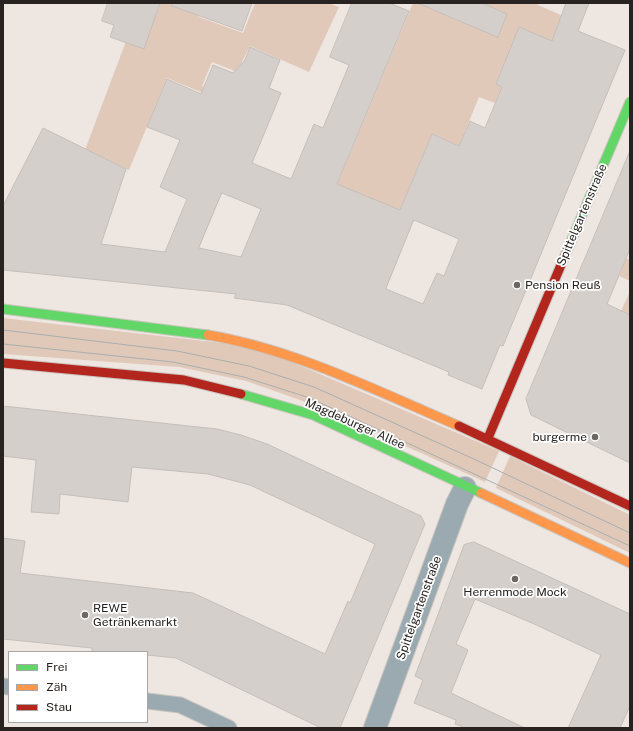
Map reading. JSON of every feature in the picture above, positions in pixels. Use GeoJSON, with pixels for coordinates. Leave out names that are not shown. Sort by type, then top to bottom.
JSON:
{"type":"FeatureCollection","features":[{"type":"Feature","properties":{"kind":"main road","name":"Spittelgartenstraße"},"geometry":{"type":"LineString","coordinates":[[488,438],[630,102]]}},
{"type":"Feature","properties":{"kind":"main road"},"geometry":{"type":"LineString","coordinates":[[3,309],[180,330],[238,340],[317,365],[488,438],[630,506]]}},
{"type":"Feature","properties":{"kind":"main road","name":"Magdeburger Allee"},"geometry":{"type":"LineString","coordinates":[[3,363],[156,376],[184,380],[248,396],[313,416],[630,564]]}},
{"type":"Feature","properties":{"kind":"street","name":"Spittelgartenstraße"},"geometry":{"type":"LineString","coordinates":[[375,728],[457,504],[465,488]]}},
{"type":"Feature","properties":{"kind":"lane"},"geometry":{"type":"LineString","coordinates":[[148,702],[180,705],[229,728]]}},
{"type":"Feature","properties":{"kind":"shaded area"},"geometry":{"type":"Polygon","coordinates":[[[160,3],[204,3],[199,17],[243,33],[255,3],[328,3],[339,7],[309,72],[250,46],[237,72],[212,62],[202,86],[227,96],[225,102],[167,78],[129,170],[85,150],[140,4],[158,10],[160,3]]]}},
{"type":"Feature","properties":{"kind":"shaded area"},"geometry":{"type":"Polygon","coordinates":[[[413,3],[451,3],[446,15],[459,21],[467,3],[498,36],[507,14],[482,3],[539,3],[538,5],[563,16],[553,41],[532,73],[505,62],[496,84],[502,87],[495,103],[479,97],[459,146],[432,134],[400,210],[327,209],[413,3]]]}},
{"type":"Feature","properties":{"kind":"shaded area"},"geometry":{"type":"Polygon","coordinates":[[[626,258],[630,260],[630,281],[619,276],[626,258]]]}},
{"type":"Feature","properties":{"kind":"shaded area"},"geometry":{"type":"Polygon","coordinates":[[[630,291],[630,315],[621,311],[630,291]]]}},
{"type":"Feature","properties":{"kind":"shaded area"},"geometry":{"type":"Polygon","coordinates":[[[3,318],[257,347],[499,451],[485,482],[317,406],[246,381],[179,367],[3,354],[3,318]]]}},
{"type":"Feature","properties":{"kind":"shaded area"},"geometry":{"type":"Polygon","coordinates":[[[510,456],[630,515],[630,553],[496,488],[510,456]]]}},
{"type":"Feature","properties":{"kind":"building"},"geometry":{"type":"Polygon","coordinates":[[[108,3],[160,3],[144,49],[110,37],[114,25],[102,21],[108,3]]]}},
{"type":"Feature","properties":{"kind":"building"},"geometry":{"type":"Polygon","coordinates":[[[173,3],[252,3],[242,31],[172,6],[173,3]]]}},
{"type":"Feature","properties":{"kind":"building"},"geometry":{"type":"Polygon","coordinates":[[[352,3],[389,3],[409,11],[337,184],[400,210],[432,134],[459,146],[470,121],[485,128],[502,87],[496,84],[519,27],[552,41],[566,3],[589,3],[578,31],[625,50],[503,346],[500,345],[482,389],[448,375],[449,372],[287,305],[234,298],[236,294],[3,270],[3,206],[43,128],[126,169],[101,244],[165,252],[187,199],[160,187],[180,140],[147,127],[167,79],[201,94],[213,65],[233,73],[245,60],[250,47],[280,60],[269,88],[281,93],[252,163],[291,179],[314,124],[323,128],[349,65],[330,57],[352,3]],[[222,193],[199,248],[241,257],[261,209],[222,193]],[[414,220],[386,289],[423,304],[437,273],[444,276],[459,239],[414,220]]]}},
{"type":"Feature","properties":{"kind":"building"},"geometry":{"type":"Polygon","coordinates":[[[418,3],[482,3],[507,14],[498,37],[418,3]]]}},
{"type":"Feature","properties":{"kind":"building"},"geometry":{"type":"Polygon","coordinates":[[[630,151],[630,249],[607,304],[630,315],[630,463],[531,415],[526,399],[630,151]]]}},
{"type":"Feature","properties":{"kind":"building"},"geometry":{"type":"Polygon","coordinates":[[[3,406],[217,429],[267,444],[421,516],[425,524],[340,728],[321,728],[176,658],[148,655],[148,651],[92,651],[92,648],[3,639],[3,538],[25,541],[20,573],[193,593],[325,654],[348,601],[350,603],[375,544],[250,485],[208,474],[132,467],[128,502],[60,494],[59,514],[31,512],[36,460],[3,456],[3,406]]]}},
{"type":"Feature","properties":{"kind":"building"},"geometry":{"type":"Polygon","coordinates":[[[474,542],[630,614],[630,706],[620,728],[568,728],[601,655],[532,623],[475,599],[456,644],[468,650],[451,693],[525,728],[466,728],[455,724],[456,720],[414,703],[423,680],[415,676],[464,545],[474,542]]]}},
{"type":"Feature","properties":{"kind":"tram line"},"geometry":{"type":"LineString","coordinates":[[3,330],[177,351],[249,366],[314,387],[476,460],[630,533]]}},
{"type":"Feature","properties":{"kind":"tram line"},"geometry":{"type":"LineString","coordinates":[[3,344],[173,362],[244,377],[310,398],[630,546]]}},
{"type":"Feature","properties":{"kind":"traffic: fast"},"geometry":{"type":"LineString","coordinates":[[569,246],[630,102]]}},
{"type":"Feature","properties":{"kind":"traffic: fast"},"geometry":{"type":"LineString","coordinates":[[3,309],[208,335]]}},
{"type":"Feature","properties":{"kind":"traffic: fast"},"geometry":{"type":"LineString","coordinates":[[241,394],[313,415],[481,493]]}},
{"type":"Feature","properties":{"kind":"traffic: slow"},"geometry":{"type":"LineString","coordinates":[[208,335],[241,342],[304,361],[336,373],[459,426]]}},
{"type":"Feature","properties":{"kind":"traffic: slow"},"geometry":{"type":"LineString","coordinates":[[481,493],[630,563]]}},
{"type":"Feature","properties":{"kind":"traffic: jam"},"geometry":{"type":"LineString","coordinates":[[488,438],[569,246]]}},
{"type":"Feature","properties":{"kind":"traffic: jam"},"geometry":{"type":"LineString","coordinates":[[3,363],[184,380],[241,394]]}},
{"type":"Feature","properties":{"kind":"traffic: jam"},"geometry":{"type":"LineString","coordinates":[[459,426],[630,506]]}},
{"type":"Feature","properties":{"kind":"place","name":"Pension Reuß"},"geometry":{"type":"Point","coordinates":[517,285]}},
{"type":"Feature","properties":{"kind":"place","name":"burgerme"},"geometry":{"type":"Point","coordinates":[595,437]}},
{"type":"Feature","properties":{"kind":"place","name":"Herrenmode Mock"},"geometry":{"type":"Point","coordinates":[515,579]}},
{"type":"Feature","properties":{"kind":"place","name":"REWE Getränkemarkt"},"geometry":{"type":"Point","coordinates":[85,615]}}]}
